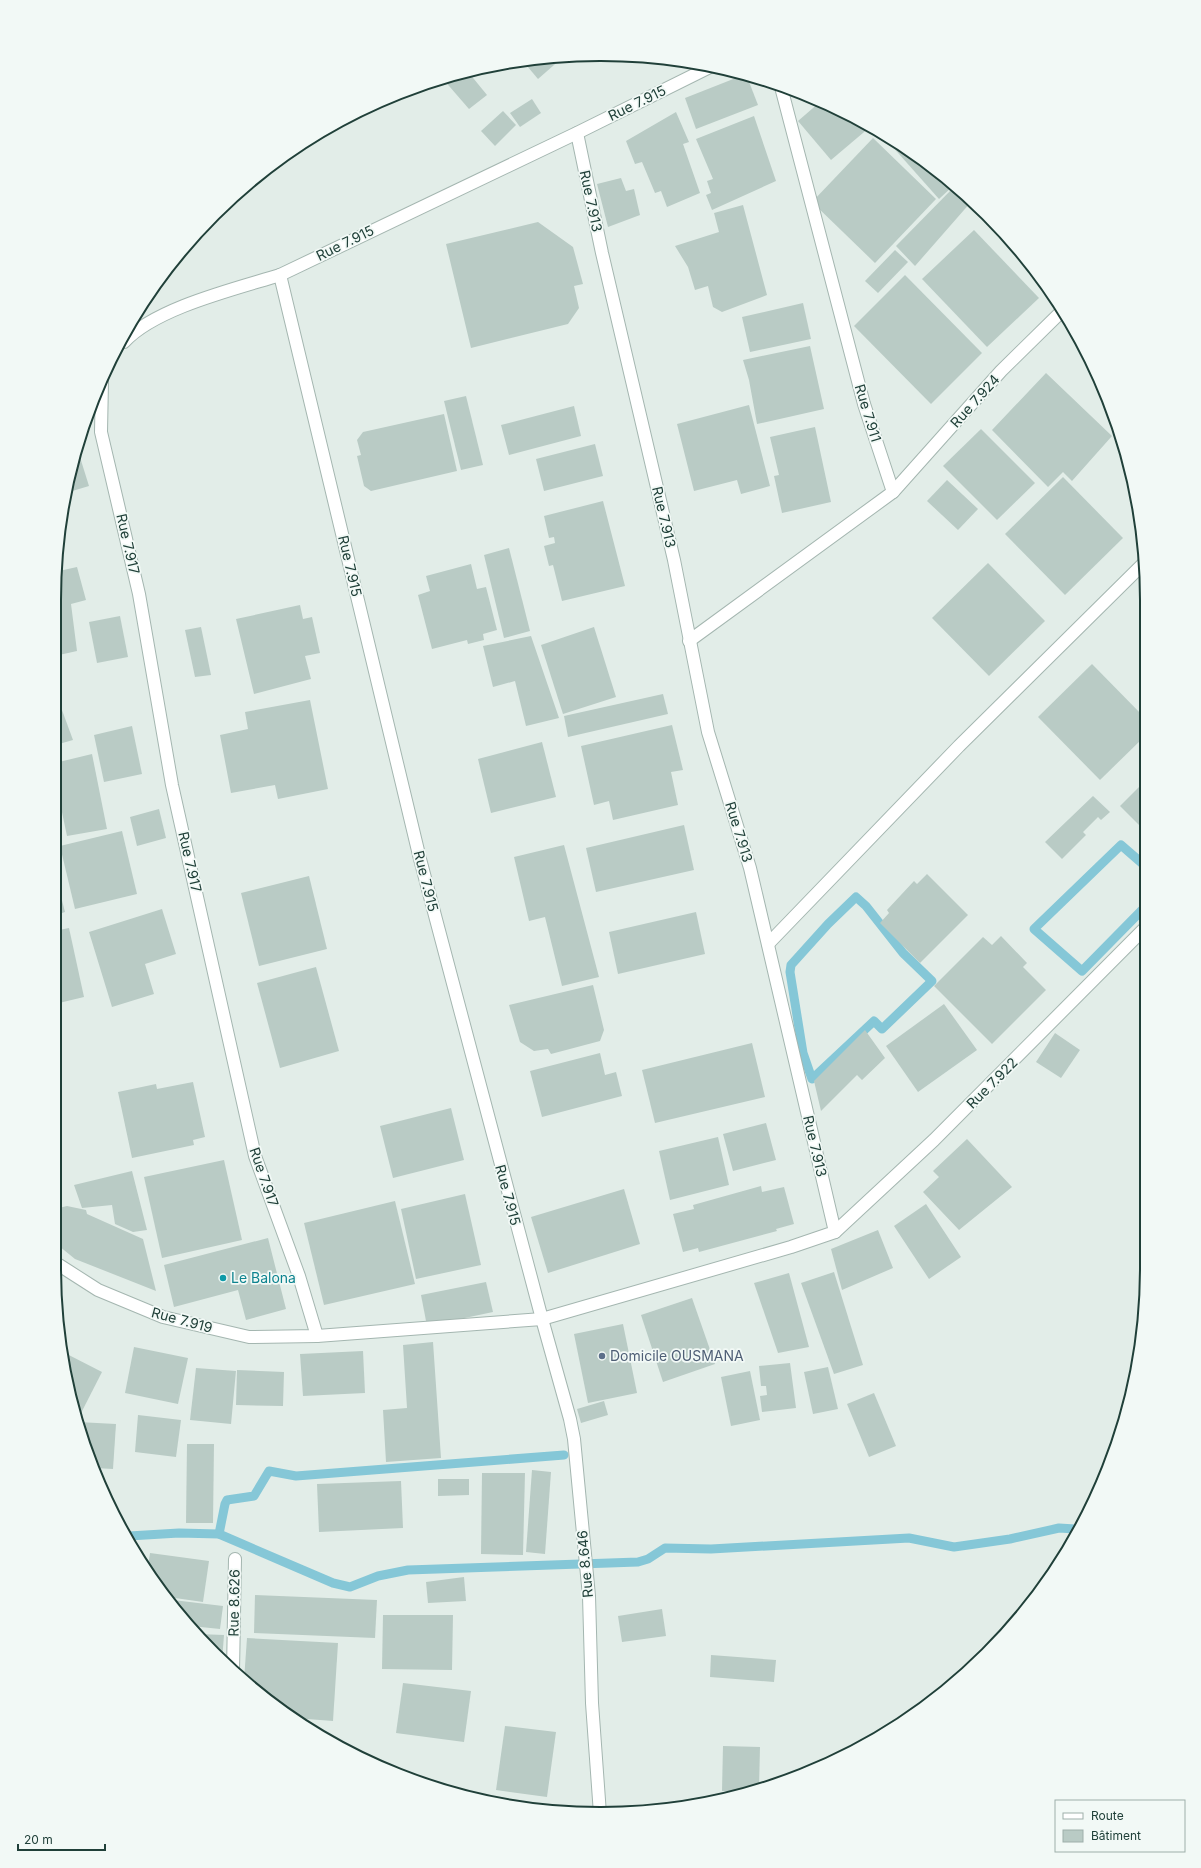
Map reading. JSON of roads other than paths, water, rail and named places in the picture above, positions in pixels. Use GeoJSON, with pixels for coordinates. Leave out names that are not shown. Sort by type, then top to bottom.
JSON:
{"type":"FeatureCollection","features":[{"type":"Feature","properties":{"kind":"street","name":"Rue 7.915"},"geometry":{"type":"LineString","coordinates":[[542,1319],[420,859],[280,275],[577,133],[703,71]]}},
{"type":"Feature","properties":{"kind":"street","name":"Rue 7.911"},"geometry":{"type":"LineString","coordinates":[[783,93],[864,404],[893,492]]}},
{"type":"Feature","properties":{"kind":"street","name":"Rue 7.913"},"geometry":{"type":"LineString","coordinates":[[577,133],[602,253],[674,560],[708,732],[750,868],[835,1232]]}},
{"type":"Feature","properties":{"kind":"street"},"geometry":{"type":"LineString","coordinates":[[131,335],[134,332],[180,308],[280,275]]}},
{"type":"Feature","properties":{"kind":"street","name":"Rue 7.924"},"geometry":{"type":"LineString","coordinates":[[893,492],[1001,371],[1058,315]]}},
{"type":"Feature","properties":{"kind":"street","name":"Rue 7.917"},"geometry":{"type":"LineString","coordinates":[[102,395],[101,432],[139,594],[172,785],[254,1148],[299,1276],[317,1336]]}},
{"type":"Feature","properties":{"kind":"street"},"geometry":{"type":"LineString","coordinates":[[689,641],[893,492]]}},
{"type":"Feature","properties":{"kind":"street"},"geometry":{"type":"LineString","coordinates":[[768,944],[959,746],[1139,568]]}},
{"type":"Feature","properties":{"kind":"street","name":"Rue 7.922"},"geometry":{"type":"LineString","coordinates":[[835,1232],[934,1140],[1140,933]]}},
{"type":"Feature","properties":{"kind":"street"},"geometry":{"type":"LineString","coordinates":[[542,1319],[791,1247],[835,1232]]}},
{"type":"Feature","properties":{"kind":"street","name":"Rue 7.919"},"geometry":{"type":"LineString","coordinates":[[61,1266],[98,1290],[163,1317],[249,1337],[317,1336],[542,1319]]}},
{"type":"Feature","properties":{"kind":"street","name":"Rue 8.646"},"geometry":{"type":"LineString","coordinates":[[542,1319],[570,1419],[574,1439],[589,1596],[592,1703],[599,1807]]}},
{"type":"Feature","properties":{"kind":"street","name":"Rue 8.626"},"geometry":{"type":"LineString","coordinates":[[233,1662],[235,1559]]}},
{"type":"Feature","properties":{"kind":"waterway"},"geometry":{"type":"LineString","coordinates":[[1140,862],[1121,845],[1034,929],[1082,971],[1140,912]]}},
{"type":"Feature","properties":{"kind":"waterway"},"geometry":{"type":"LineString","coordinates":[[856,897],[866,906],[903,953],[932,981],[882,1029],[874,1021],[812,1079],[803,1053],[790,972],[791,965],[828,924],[856,897]]}},
{"type":"Feature","properties":{"kind":"waterway"},"geometry":{"type":"LineString","coordinates":[[219,1534],[227,1500],[254,1496],[269,1471],[296,1476],[564,1455]]}},
{"type":"Feature","properties":{"kind":"waterway"},"geometry":{"type":"LineString","coordinates":[[132,1536],[179,1533],[219,1534],[333,1583],[350,1587],[378,1576],[408,1570],[638,1562],[648,1559],[665,1548],[711,1549],[909,1538],[954,1547],[1010,1539],[1059,1528],[1072,1529]]}},
{"type":"Feature","properties":{"kind":"place","name":"Le Balona"},"geometry":{"type":"Point","coordinates":[223,1278]}},
{"type":"Feature","properties":{"kind":"place","name":"Domicile OUSMANA"},"geometry":{"type":"Point","coordinates":[602,1356]}}]}
